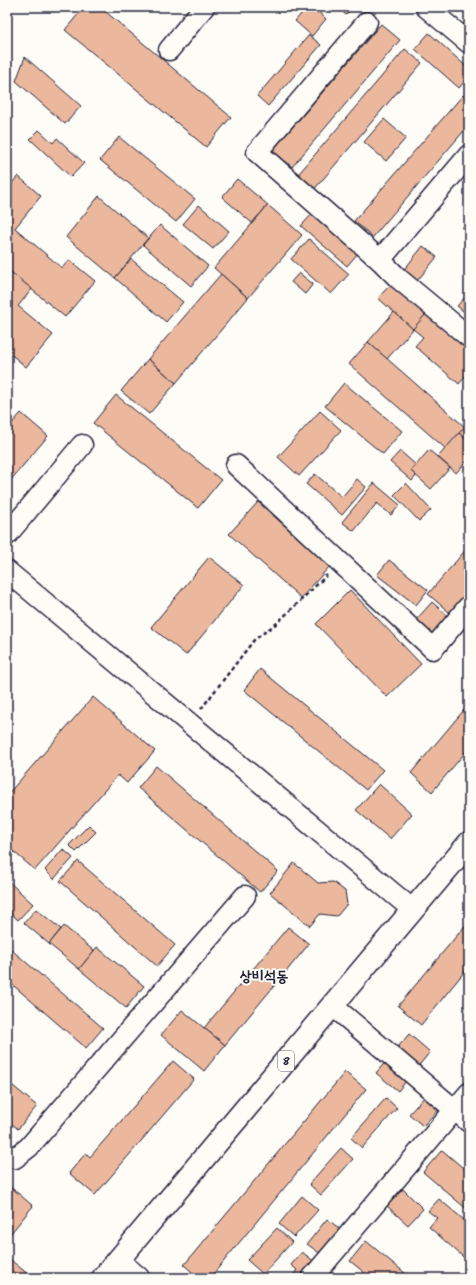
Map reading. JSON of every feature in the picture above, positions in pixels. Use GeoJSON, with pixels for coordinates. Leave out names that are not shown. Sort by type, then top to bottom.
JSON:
{"type":"FeatureCollection","features":[{"type":"Feature","properties":{"kind":"main road","name":"8"},"geometry":{"type":"LineString","coordinates":[[103,1278],[469,843]]}},
{"type":"Feature","properties":{"kind":"main road"},"geometry":{"type":"LineString","coordinates":[[118,1261],[138,1278]]}},
{"type":"Feature","properties":{"kind":"street"},"geometry":{"type":"LineString","coordinates":[[169,50],[204,7]]}},
{"type":"Feature","properties":{"kind":"street"},"geometry":{"type":"LineString","coordinates":[[426,7],[469,43]]}},
{"type":"Feature","properties":{"kind":"street"},"geometry":{"type":"LineString","coordinates":[[367,22],[257,152],[380,260],[399,279],[469,337]]}},
{"type":"Feature","properties":{"kind":"street"},"geometry":{"type":"LineString","coordinates":[[380,260],[469,155]]}},
{"type":"Feature","properties":{"kind":"street"},"geometry":{"type":"LineString","coordinates":[[7,535],[82,445]]}},
{"type":"Feature","properties":{"kind":"street"},"geometry":{"type":"LineString","coordinates":[[236,464],[433,649],[469,606]]}},
{"type":"Feature","properties":{"kind":"street"},"geometry":{"type":"LineString","coordinates":[[7,571],[413,910]]}},
{"type":"Feature","properties":{"kind":"street"},"geometry":{"type":"LineString","coordinates":[[7,1154],[14,1158],[29,1147],[245,896]]}},
{"type":"Feature","properties":{"kind":"street"},"geometry":{"type":"LineString","coordinates":[[333,1006],[462,1116]]}},
{"type":"Feature","properties":{"kind":"street"},"geometry":{"type":"LineString","coordinates":[[312,1278],[462,1116],[469,1093]]}},
{"type":"Feature","properties":{"kind":"path"},"geometry":{"type":"LineString","coordinates":[[189,723],[254,640],[277,624],[340,562]]}},
{"type":"Feature","properties":{"kind":"building"},"geometry":{"type":"Polygon","coordinates":[[[84,7],[100,7],[231,117],[206,147],[65,30],[84,7]]]}},
{"type":"Feature","properties":{"kind":"building"},"geometry":{"type":"Polygon","coordinates":[[[295,7],[313,7],[326,19],[312,36],[295,21],[302,13],[295,7]]]}},
{"type":"Feature","properties":{"kind":"building"},"geometry":{"type":"Polygon","coordinates":[[[337,7],[352,7],[346,15],[337,7]]]}},
{"type":"Feature","properties":{"kind":"building"},"geometry":{"type":"Polygon","coordinates":[[[381,24],[400,40],[292,167],[273,150],[381,24]]]}},
{"type":"Feature","properties":{"kind":"building"},"geometry":{"type":"Polygon","coordinates":[[[429,33],[469,69],[469,76],[459,88],[415,49],[429,33]]]}},
{"type":"Feature","properties":{"kind":"building"},"geometry":{"type":"Polygon","coordinates":[[[309,35],[321,45],[268,106],[257,96],[309,35]]]}},
{"type":"Feature","properties":{"kind":"building"},"geometry":{"type":"Polygon","coordinates":[[[405,49],[422,63],[312,192],[295,178],[405,49]]]}},
{"type":"Feature","properties":{"kind":"building"},"geometry":{"type":"Polygon","coordinates":[[[25,57],[81,106],[65,124],[16,81],[25,57]]]}},
{"type":"Feature","properties":{"kind":"building"},"geometry":{"type":"Polygon","coordinates":[[[463,95],[469,100],[469,125],[373,237],[354,221],[463,95]]]}},
{"type":"Feature","properties":{"kind":"building"},"geometry":{"type":"Polygon","coordinates":[[[384,119],[406,138],[386,161],[364,142],[384,119]]]}},
{"type":"Feature","properties":{"kind":"building"},"geometry":{"type":"Polygon","coordinates":[[[39,130],[53,143],[57,138],[84,163],[71,177],[30,139],[39,130]]]}},
{"type":"Feature","properties":{"kind":"building"},"geometry":{"type":"Polygon","coordinates":[[[119,137],[195,199],[176,222],[100,160],[119,137]]]}},
{"type":"Feature","properties":{"kind":"building"},"geometry":{"type":"Polygon","coordinates":[[[18,176],[41,196],[15,228],[62,268],[69,260],[95,281],[65,317],[7,269],[7,189],[18,176]]]}},
{"type":"Feature","properties":{"kind":"building"},"geometry":{"type":"Polygon","coordinates":[[[237,179],[268,205],[252,223],[222,197],[237,179]]]}},
{"type":"Feature","properties":{"kind":"building"},"geometry":{"type":"Polygon","coordinates":[[[99,196],[148,238],[115,278],[66,237],[99,196]]]}},
{"type":"Feature","properties":{"kind":"building"},"geometry":{"type":"Polygon","coordinates":[[[199,205],[229,231],[213,249],[183,224],[199,205]]]}},
{"type":"Feature","properties":{"kind":"building"},"geometry":{"type":"Polygon","coordinates":[[[268,205],[302,235],[248,298],[214,268],[268,205]]]}},
{"type":"Feature","properties":{"kind":"building"},"geometry":{"type":"Polygon","coordinates":[[[314,212],[359,252],[347,266],[301,226],[314,212]]]}},
{"type":"Feature","properties":{"kind":"building"},"geometry":{"type":"Polygon","coordinates":[[[469,220],[469,233],[462,228],[469,220]]]}},
{"type":"Feature","properties":{"kind":"building"},"geometry":{"type":"Polygon","coordinates":[[[160,225],[208,266],[191,286],[143,245],[160,225]]]}},
{"type":"Feature","properties":{"kind":"building"},"geometry":{"type":"Polygon","coordinates":[[[309,239],[349,274],[331,294],[291,259],[309,239]]]}},
{"type":"Feature","properties":{"kind":"building"},"geometry":{"type":"Polygon","coordinates":[[[423,246],[437,257],[417,281],[403,271],[423,246]]]}},
{"type":"Feature","properties":{"kind":"building"},"geometry":{"type":"Polygon","coordinates":[[[131,259],[183,302],[166,322],[115,278],[131,259]]]}},
{"type":"Feature","properties":{"kind":"building"},"geometry":{"type":"Polygon","coordinates":[[[7,269],[32,289],[18,306],[53,335],[26,367],[7,351],[7,269]]]}},
{"type":"Feature","properties":{"kind":"building"},"geometry":{"type":"Polygon","coordinates":[[[299,273],[313,284],[305,294],[291,282],[299,273]]]}},
{"type":"Feature","properties":{"kind":"building"},"geometry":{"type":"Polygon","coordinates":[[[221,274],[248,298],[176,383],[148,359],[221,274]]]}},
{"type":"Feature","properties":{"kind":"building"},"geometry":{"type":"Polygon","coordinates":[[[391,284],[426,315],[413,329],[378,298],[391,284]]]}},
{"type":"Feature","properties":{"kind":"building"},"geometry":{"type":"Polygon","coordinates":[[[469,293],[469,316],[457,306],[469,293]]]}},
{"type":"Feature","properties":{"kind":"building"},"geometry":{"type":"Polygon","coordinates":[[[430,309],[469,343],[469,372],[459,384],[415,346],[423,337],[413,329],[430,309]]]}},
{"type":"Feature","properties":{"kind":"building"},"geometry":{"type":"Polygon","coordinates":[[[394,312],[413,329],[387,359],[368,342],[394,312]]]}},
{"type":"Feature","properties":{"kind":"building"},"geometry":{"type":"Polygon","coordinates":[[[368,342],[465,427],[446,449],[349,364],[368,342]]]}},
{"type":"Feature","properties":{"kind":"building"},"geometry":{"type":"Polygon","coordinates":[[[148,359],[176,383],[149,414],[121,391],[148,359]]]}},
{"type":"Feature","properties":{"kind":"building"},"geometry":{"type":"Polygon","coordinates":[[[344,383],[402,431],[383,454],[325,406],[344,383]]]}},
{"type":"Feature","properties":{"kind":"building"},"geometry":{"type":"Polygon","coordinates":[[[116,395],[221,480],[198,508],[93,423],[116,395]]]}},
{"type":"Feature","properties":{"kind":"building"},"geometry":{"type":"Polygon","coordinates":[[[320,411],[341,430],[299,476],[278,457],[320,411]]]}},
{"type":"Feature","properties":{"kind":"building"},"geometry":{"type":"Polygon","coordinates":[[[21,413],[48,436],[10,481],[7,479],[7,429],[21,413]]]}},
{"type":"Feature","properties":{"kind":"building"},"geometry":{"type":"Polygon","coordinates":[[[469,422],[469,442],[459,433],[469,422]]]}},
{"type":"Feature","properties":{"kind":"building"},"geometry":{"type":"Polygon","coordinates":[[[459,433],[469,442],[469,459],[456,473],[438,457],[459,433]]]}},
{"type":"Feature","properties":{"kind":"building"},"geometry":{"type":"Polygon","coordinates":[[[429,450],[450,468],[431,489],[411,471],[429,450]]]}},
{"type":"Feature","properties":{"kind":"building"},"geometry":{"type":"Polygon","coordinates":[[[400,451],[416,465],[411,471],[416,476],[412,481],[390,462],[400,451]]]}},
{"type":"Feature","properties":{"kind":"building"},"geometry":{"type":"Polygon","coordinates":[[[315,474],[342,497],[357,479],[366,487],[342,515],[306,484],[315,474]]]}},
{"type":"Feature","properties":{"kind":"building"},"geometry":{"type":"Polygon","coordinates":[[[374,483],[400,505],[391,515],[377,503],[354,531],[342,522],[374,483]]]}},
{"type":"Feature","properties":{"kind":"building"},"geometry":{"type":"Polygon","coordinates":[[[406,483],[431,510],[419,521],[394,495],[406,483]]]}},
{"type":"Feature","properties":{"kind":"building"},"geometry":{"type":"Polygon","coordinates":[[[258,502],[330,566],[301,598],[229,534],[258,502]]]}},
{"type":"Feature","properties":{"kind":"building"},"geometry":{"type":"Polygon","coordinates":[[[469,546],[469,591],[450,613],[428,594],[469,546]]]}},
{"type":"Feature","properties":{"kind":"building"},"geometry":{"type":"Polygon","coordinates":[[[209,557],[244,585],[186,655],[151,627],[209,557]]]}},
{"type":"Feature","properties":{"kind":"building"},"geometry":{"type":"Polygon","coordinates":[[[389,560],[428,590],[416,605],[377,575],[389,560]]]}},
{"type":"Feature","properties":{"kind":"building"},"geometry":{"type":"Polygon","coordinates":[[[350,590],[421,664],[387,697],[316,624],[350,590]]]}},
{"type":"Feature","properties":{"kind":"building"},"geometry":{"type":"Polygon","coordinates":[[[432,602],[448,616],[431,635],[415,621],[432,602]]]}},
{"type":"Feature","properties":{"kind":"building"},"geometry":{"type":"Polygon","coordinates":[[[260,669],[383,770],[366,790],[244,690],[260,669]]]}},
{"type":"Feature","properties":{"kind":"building"},"geometry":{"type":"Polygon","coordinates":[[[93,697],[155,751],[127,783],[118,775],[35,870],[7,846],[7,795],[93,697]]]}},
{"type":"Feature","properties":{"kind":"building"},"geometry":{"type":"Polygon","coordinates":[[[469,704],[469,748],[432,792],[411,773],[469,704]]]}},
{"type":"Feature","properties":{"kind":"building"},"geometry":{"type":"Polygon","coordinates":[[[156,766],[278,871],[260,892],[138,788],[156,766]]]}},
{"type":"Feature","properties":{"kind":"building"},"geometry":{"type":"Polygon","coordinates":[[[379,784],[412,814],[390,839],[356,810],[379,784]]]}},
{"type":"Feature","properties":{"kind":"building"},"geometry":{"type":"Polygon","coordinates":[[[89,825],[96,832],[76,852],[69,845],[89,825]]]}},
{"type":"Feature","properties":{"kind":"building"},"geometry":{"type":"Polygon","coordinates":[[[63,849],[73,858],[54,879],[45,870],[63,849]]]}},
{"type":"Feature","properties":{"kind":"building"},"geometry":{"type":"Polygon","coordinates":[[[78,861],[175,945],[157,966],[60,881],[78,861]]]}},
{"type":"Feature","properties":{"kind":"building"},"geometry":{"type":"Polygon","coordinates":[[[294,863],[318,883],[333,882],[345,891],[347,904],[337,916],[320,914],[310,926],[270,893],[294,863]]]}},
{"type":"Feature","properties":{"kind":"building"},"geometry":{"type":"Polygon","coordinates":[[[7,880],[33,904],[18,920],[7,910],[7,880]]]}},
{"type":"Feature","properties":{"kind":"building"},"geometry":{"type":"Polygon","coordinates":[[[36,909],[61,929],[49,944],[24,923],[36,909]]]}},
{"type":"Feature","properties":{"kind":"building"},"geometry":{"type":"Polygon","coordinates":[[[469,921],[469,966],[421,1025],[398,1006],[469,921]]]}},
{"type":"Feature","properties":{"kind":"building"},"geometry":{"type":"Polygon","coordinates":[[[64,926],[94,951],[79,969],[49,944],[64,926]]]}},
{"type":"Feature","properties":{"kind":"building"},"geometry":{"type":"Polygon","coordinates":[[[288,927],[309,944],[225,1045],[204,1028],[288,927]]]}},
{"type":"Feature","properties":{"kind":"building"},"geometry":{"type":"Polygon","coordinates":[[[7,946],[103,1028],[86,1048],[7,980],[7,946]]]}},
{"type":"Feature","properties":{"kind":"building"},"geometry":{"type":"Polygon","coordinates":[[[97,947],[144,986],[126,1008],[79,969],[97,947]]]}},
{"type":"Feature","properties":{"kind":"building"},"geometry":{"type":"Polygon","coordinates":[[[182,1010],[225,1045],[204,1071],[161,1035],[182,1010]]]}},
{"type":"Feature","properties":{"kind":"building"},"geometry":{"type":"Polygon","coordinates":[[[409,1034],[430,1052],[398,1091],[376,1073],[409,1034]]]}},
{"type":"Feature","properties":{"kind":"building"},"geometry":{"type":"Polygon","coordinates":[[[173,1061],[194,1079],[95,1195],[69,1173],[86,1153],[90,1157],[173,1061]]]}},
{"type":"Feature","properties":{"kind":"building"},"geometry":{"type":"Polygon","coordinates":[[[345,1072],[366,1089],[210,1278],[199,1278],[184,1265],[345,1072]]]}},
{"type":"Feature","properties":{"kind":"building"},"geometry":{"type":"Polygon","coordinates":[[[7,1081],[37,1106],[18,1129],[7,1120],[7,1081]]]}},
{"type":"Feature","properties":{"kind":"building"},"geometry":{"type":"Polygon","coordinates":[[[427,1094],[441,1107],[423,1126],[409,1114],[427,1094]]]}},
{"type":"Feature","properties":{"kind":"building"},"geometry":{"type":"Polygon","coordinates":[[[386,1098],[397,1108],[362,1148],[351,1138],[386,1098]]]}},
{"type":"Feature","properties":{"kind":"building"},"geometry":{"type":"Polygon","coordinates":[[[341,1148],[353,1159],[321,1195],[309,1184],[341,1148]]]}},
{"type":"Feature","properties":{"kind":"building"},"geometry":{"type":"Polygon","coordinates":[[[442,1150],[469,1173],[469,1211],[423,1172],[442,1150]]]}},
{"type":"Feature","properties":{"kind":"building"},"geometry":{"type":"Polygon","coordinates":[[[7,1184],[33,1206],[7,1238],[7,1184]]]}},
{"type":"Feature","properties":{"kind":"building"},"geometry":{"type":"Polygon","coordinates":[[[403,1189],[423,1209],[408,1225],[387,1206],[403,1189]]]}},
{"type":"Feature","properties":{"kind":"building"},"geometry":{"type":"Polygon","coordinates":[[[302,1196],[318,1210],[294,1237],[279,1224],[302,1196]]]}},
{"type":"Feature","properties":{"kind":"building"},"geometry":{"type":"Polygon","coordinates":[[[439,1199],[469,1224],[469,1262],[429,1227],[437,1218],[428,1211],[439,1199]]]}},
{"type":"Feature","properties":{"kind":"building"},"geometry":{"type":"Polygon","coordinates":[[[327,1219],[344,1232],[325,1257],[307,1244],[327,1219]]]}},
{"type":"Feature","properties":{"kind":"building"},"geometry":{"type":"Polygon","coordinates":[[[277,1228],[292,1242],[263,1274],[247,1260],[277,1228]]]}},
{"type":"Feature","properties":{"kind":"building"},"geometry":{"type":"Polygon","coordinates":[[[366,1241],[411,1278],[371,1278],[350,1261],[366,1241]]]}},
{"type":"Feature","properties":{"kind":"building"},"geometry":{"type":"Polygon","coordinates":[[[302,1252],[316,1263],[305,1278],[291,1278],[297,1270],[291,1265],[302,1252]]]}},
{"type":"Feature","properties":{"kind":"building"},"geometry":{"type":"Polygon","coordinates":[[[7,1257],[29,1275],[27,1278],[7,1278],[7,1257]]]}},
{"type":"Feature","properties":{"kind":"building"},"geometry":{"type":"Polygon","coordinates":[[[345,1273],[352,1278],[341,1278],[345,1273]]]}},
{"type":"Feature","properties":{"kind":"district","name":"상비석동"},"geometry":{"type":"Point","coordinates":[264,976]}}]}
